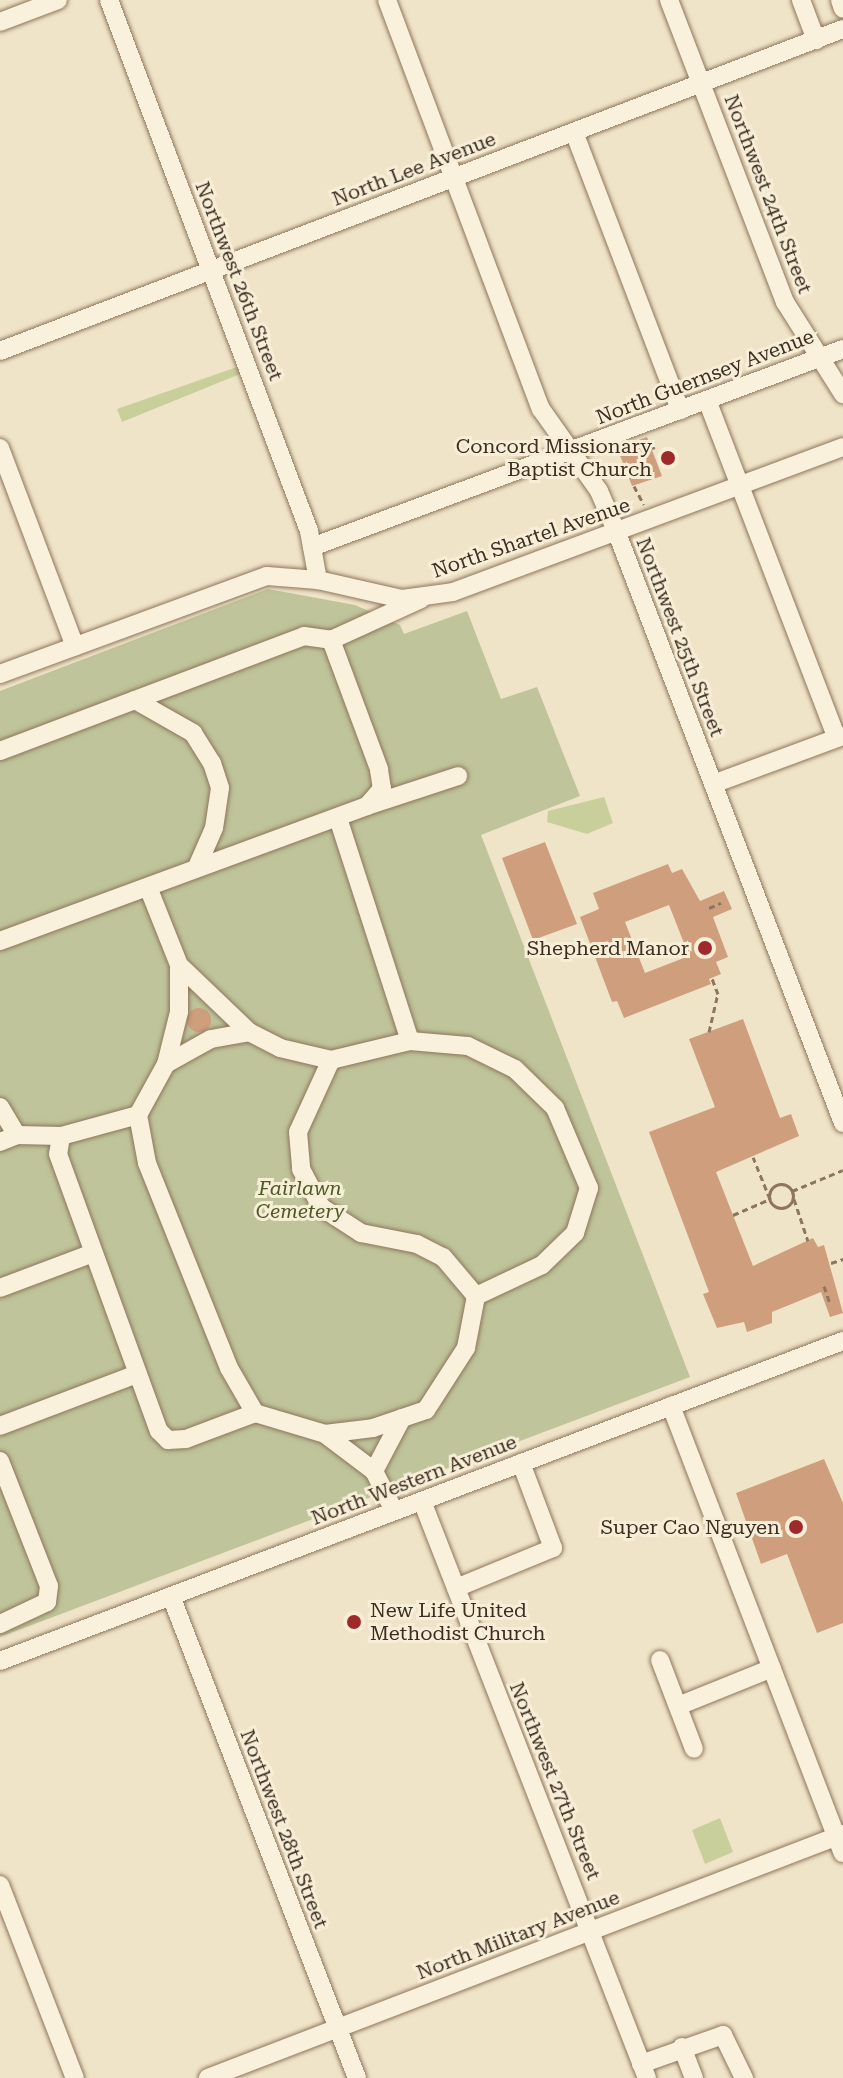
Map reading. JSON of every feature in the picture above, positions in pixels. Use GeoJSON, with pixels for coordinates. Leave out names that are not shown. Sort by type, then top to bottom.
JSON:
{"type":"FeatureCollection","features":[{"type":"Feature","properties":{"kind":"street"},"geometry":{"type":"LineString","coordinates":[[0,22],[58,0]]}},
{"type":"Feature","properties":{"kind":"street","name":"Northwest 26th Street"},"geometry":{"type":"LineString","coordinates":[[109,0],[312,547],[318,580]]}},
{"type":"Feature","properties":{"kind":"street","name":"Northwest 25th Street"},"geometry":{"type":"LineString","coordinates":[[387,0],[541,409],[599,491],[617,533],[713,784],[835,1079],[843,1123]]}},
{"type":"Feature","properties":{"kind":"street","name":"Northwest 24th Street"},"geometry":{"type":"LineString","coordinates":[[669,0],[785,302],[843,394]]}},
{"type":"Feature","properties":{"kind":"street"},"geometry":{"type":"LineString","coordinates":[[801,0],[816,40]]}},
{"type":"Feature","properties":{"kind":"street"},"geometry":{"type":"LineString","coordinates":[[840,0],[843,9]]}},
{"type":"Feature","properties":{"kind":"street","name":"North Lee Avenue"},"geometry":{"type":"LineString","coordinates":[[0,351],[843,29]]}},
{"type":"Feature","properties":{"kind":"street"},"geometry":{"type":"LineString","coordinates":[[574,132],[680,410]]}},
{"type":"Feature","properties":{"kind":"street","name":"North Guernsey Avenue"},"geometry":{"type":"LineString","coordinates":[[312,547],[843,349]]}},
{"type":"Feature","properties":{"kind":"street"},"geometry":{"type":"LineString","coordinates":[[707,400],[840,737],[713,784]]}},
{"type":"Feature","properties":{"kind":"street","name":"North Shartel Avenue"},"geometry":{"type":"LineString","coordinates":[[0,674],[253,579],[290,575],[386,597],[423,598],[475,585],[843,447]]}},
{"type":"Feature","properties":{"kind":"street"},"geometry":{"type":"LineString","coordinates":[[0,448],[75,646]]}},
{"type":"Feature","properties":{"kind":"street"},"geometry":{"type":"LineString","coordinates":[[0,751],[304,636],[331,640],[423,598]]}},
{"type":"Feature","properties":{"kind":"street"},"geometry":{"type":"LineString","coordinates":[[331,640],[379,769],[382,789],[367,806]]}},
{"type":"Feature","properties":{"kind":"street"},"geometry":{"type":"LineString","coordinates":[[135,700],[193,733],[212,763],[218,801],[214,828],[197,867]]}},
{"type":"Feature","properties":{"kind":"street"},"geometry":{"type":"LineString","coordinates":[[0,941],[197,867],[458,776]]}},
{"type":"Feature","properties":{"kind":"street"},"geometry":{"type":"LineString","coordinates":[[338,818],[410,1041]]}},
{"type":"Feature","properties":{"kind":"street"},"geometry":{"type":"LineString","coordinates":[[148,887],[179,965],[179,1012],[166,1064],[138,1115],[147,1163],[229,1368],[255,1413]]}},
{"type":"Feature","properties":{"kind":"street"},"geometry":{"type":"LineString","coordinates":[[179,965],[249,1032],[280,1048],[331,1060],[410,1041],[468,1046],[515,1069],[555,1108],[589,1188],[575,1233],[542,1265],[476,1296]]}},
{"type":"Feature","properties":{"kind":"street"},"geometry":{"type":"LineString","coordinates":[[166,1064],[211,1039],[249,1032]]}},
{"type":"Feature","properties":{"kind":"street"},"geometry":{"type":"LineString","coordinates":[[331,1060],[298,1132],[301,1169],[321,1207],[361,1233],[417,1244],[443,1257],[476,1296]]}},
{"type":"Feature","properties":{"kind":"street"},"geometry":{"type":"LineString","coordinates":[[0,1107],[9,1138],[61,1136],[138,1115]]}},
{"type":"Feature","properties":{"kind":"street"},"geometry":{"type":"LineString","coordinates":[[61,1136],[58,1154],[159,1431],[168,1440],[186,1439],[255,1413],[325,1434],[374,1471],[394,1511]]}},
{"type":"Feature","properties":{"kind":"street"},"geometry":{"type":"LineString","coordinates":[[0,1288],[93,1253]]}},
{"type":"Feature","properties":{"kind":"street"},"geometry":{"type":"LineString","coordinates":[[325,1434],[426,1410],[452,1376],[466,1348],[476,1296]]}},
{"type":"Feature","properties":{"kind":"street","name":"North Western Avenue"},"geometry":{"type":"LineString","coordinates":[[0,1661],[843,1341]]}},
{"type":"Feature","properties":{"kind":"street"},"geometry":{"type":"LineString","coordinates":[[0,1426],[137,1374]]}},
{"type":"Feature","properties":{"kind":"street"},"geometry":{"type":"LineString","coordinates":[[671,1406],[841,1841]]}},
{"type":"Feature","properties":{"kind":"street"},"geometry":{"type":"LineString","coordinates":[[374,1471],[402,1418]]}},
{"type":"Feature","properties":{"kind":"street"},"geometry":{"type":"LineString","coordinates":[[0,1461],[49,1586],[47,1602],[0,1624]]}},
{"type":"Feature","properties":{"kind":"street"},"geometry":{"type":"LineString","coordinates":[[456,1588],[553,1548],[521,1463]]}},
{"type":"Feature","properties":{"kind":"street","name":"Northwest 27th Street"},"geometry":{"type":"LineString","coordinates":[[422,1501],[644,2071]]}},
{"type":"Feature","properties":{"kind":"street","name":"Northwest 28th Street"},"geometry":{"type":"LineString","coordinates":[[171,1596],[357,2078]]}},
{"type":"Feature","properties":{"kind":"street"},"geometry":{"type":"LineString","coordinates":[[660,1660],[694,1749]]}},
{"type":"Feature","properties":{"kind":"street"},"geometry":{"type":"LineString","coordinates":[[678,1706],[772,1668]]}},
{"type":"Feature","properties":{"kind":"street","name":"North Military Avenue"},"geometry":{"type":"LineString","coordinates":[[208,2078],[591,1931],[841,1841]]}},
{"type":"Feature","properties":{"kind":"street"},"geometry":{"type":"LineString","coordinates":[[0,1885],[75,2078]]}},
{"type":"Feature","properties":{"kind":"street"},"geometry":{"type":"LineString","coordinates":[[644,2071],[682,2047],[723,2035],[744,2078]]}},
{"type":"Feature","properties":{"kind":"street"},"geometry":{"type":"LineString","coordinates":[[682,2047],[694,2078]]}},
{"type":"Feature","properties":{"kind":"path"},"geometry":{"type":"LineString","coordinates":[[634,486],[638,492]]}},
{"type":"Feature","properties":{"kind":"path"},"geometry":{"type":"LineString","coordinates":[[709,908],[721,903]]}},
{"type":"Feature","properties":{"kind":"path"},"geometry":{"type":"LineString","coordinates":[[709,1032],[718,994],[712,978]]}},
{"type":"Feature","properties":{"kind":"path"},"geometry":{"type":"LineString","coordinates":[[753,1157],[770,1199],[782,1208],[793,1198]]}},
{"type":"Feature","properties":{"kind":"path"},"geometry":{"type":"LineString","coordinates":[[733,1215],[770,1199],[778,1184],[792,1191],[843,1170]]}},
{"type":"Feature","properties":{"kind":"path"},"geometry":{"type":"LineString","coordinates":[[792,1191],[808,1241]]}},
{"type":"Feature","properties":{"kind":"path"},"geometry":{"type":"LineString","coordinates":[[831,1263],[843,1259]]}},
{"type":"Feature","properties":{"kind":"path"},"geometry":{"type":"LineString","coordinates":[[824,1286],[830,1303]]}},
{"type":"Feature","properties":{"kind":"green space"},"geometry":{"type":"Polygon","coordinates":[[[237,367],[240,374],[122,422],[117,409],[237,367]]]}},
{"type":"Feature","properties":{"kind":"green space","name":"Fairlawn Cemetery"},"geometry":{"type":"Polygon","coordinates":[[[268,589],[355,605],[400,625],[404,634],[467,611],[501,699],[537,687],[580,796],[481,835],[690,1377],[0,1637],[0,691],[268,589]]]}},
{"type":"Feature","properties":{"kind":"green space"},"geometry":{"type":"Polygon","coordinates":[[[604,797],[613,823],[587,834],[547,822],[548,811],[604,797]]]}},
{"type":"Feature","properties":{"kind":"green space"},"geometry":{"type":"Polygon","coordinates":[[[720,1818],[733,1852],[705,1864],[692,1830],[720,1818]]]}},
{"type":"Feature","properties":{"kind":"building","name":"Concord Missionary Baptist Church"},"geometry":{"type":"Polygon","coordinates":[[[647,437],[662,476],[632,486],[617,448],[647,437]]]}},
{"type":"Feature","properties":{"kind":"building"},"geometry":{"type":"Polygon","coordinates":[[[545,842],[577,924],[533,940],[502,858],[545,842]]]}},
{"type":"Feature","properties":{"kind":"building","name":"Shepherd Manor"},"geometry":{"type":"Polygon","coordinates":[[[668,864],[672,873],[682,869],[700,901],[724,891],[732,909],[713,917],[728,957],[716,962],[721,974],[709,979],[711,984],[624,1018],[617,1001],[612,1002],[580,917],[599,909],[593,893],[668,864]],[[669,905],[625,922],[645,973],[689,956],[669,905]]]}},
{"type":"Feature","properties":{"kind":"building"},"geometry":{"type":"Polygon","coordinates":[[[199,1008],[208,1011],[211,1020],[208,1029],[199,1032],[190,1029],[187,1020],[190,1011],[199,1008]]]}},
{"type":"Feature","properties":{"kind":"building"},"geometry":{"type":"Polygon","coordinates":[[[743,1019],[780,1118],[791,1114],[799,1136],[716,1172],[753,1266],[813,1238],[818,1247],[824,1245],[843,1313],[830,1317],[821,1292],[772,1312],[772,1323],[747,1332],[744,1322],[717,1328],[703,1294],[709,1292],[649,1132],[715,1107],[689,1039],[743,1019]]]}},
{"type":"Feature","properties":{"kind":"building","name":"Super Cao Nguyen"},"geometry":{"type":"Polygon","coordinates":[[[824,1459],[843,1503],[843,1623],[817,1633],[787,1554],[761,1564],[736,1493],[824,1459]]]}},
{"type":"Feature","properties":{"kind":"place","name":"Concord Missionary Baptist Church"},"geometry":{"type":"Point","coordinates":[668,458]}},
{"type":"Feature","properties":{"kind":"place","name":"Shepherd Manor"},"geometry":{"type":"Point","coordinates":[705,948]}},
{"type":"Feature","properties":{"kind":"place","name":"Super Cao Nguyen"},"geometry":{"type":"Point","coordinates":[796,1527]}},
{"type":"Feature","properties":{"kind":"place","name":"New Life United Methodist Church"},"geometry":{"type":"Point","coordinates":[354,1622]}}]}
